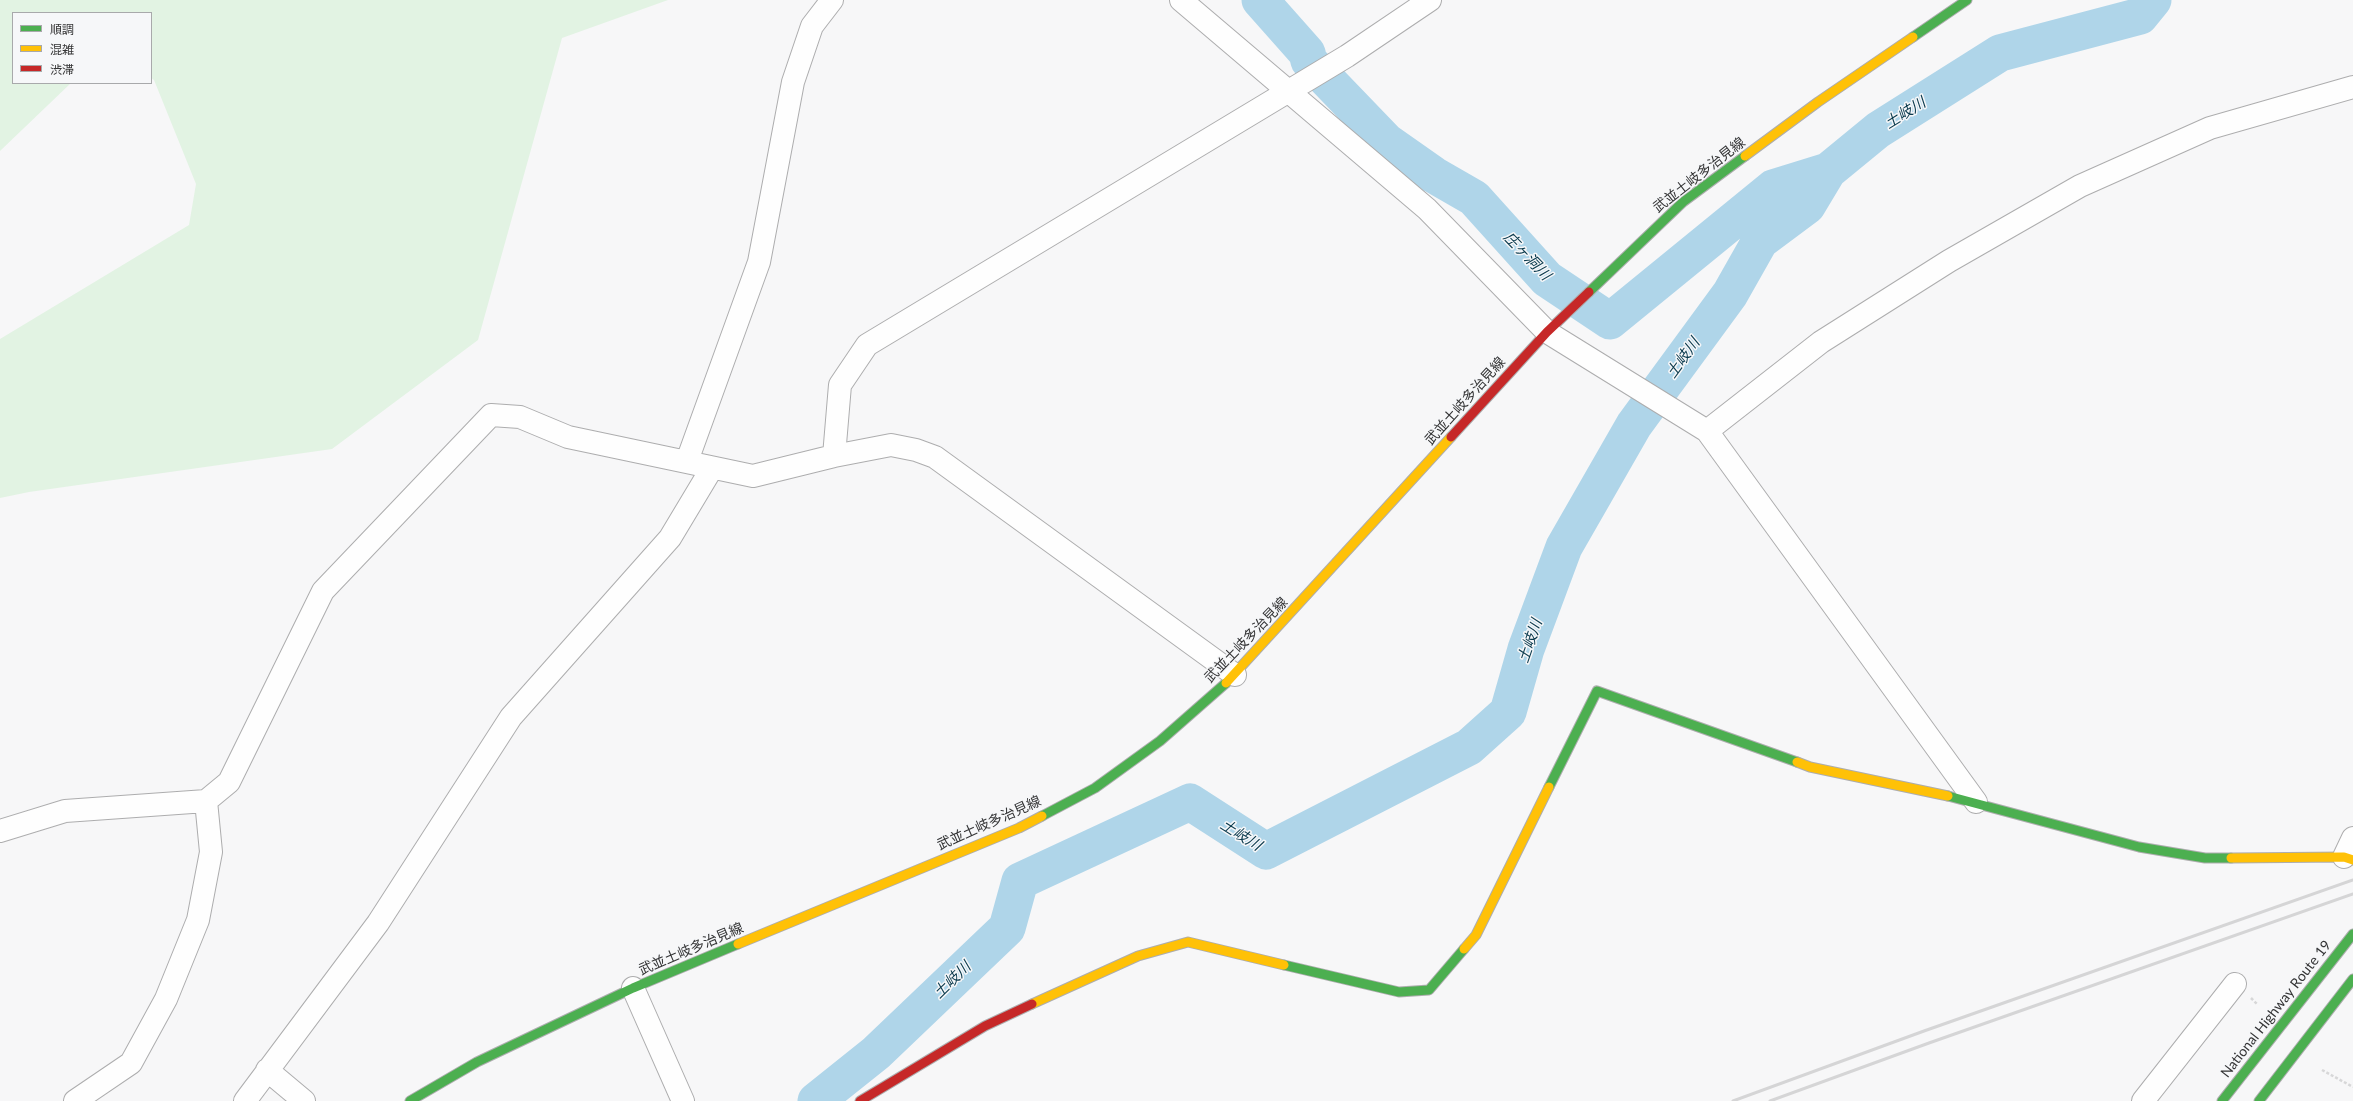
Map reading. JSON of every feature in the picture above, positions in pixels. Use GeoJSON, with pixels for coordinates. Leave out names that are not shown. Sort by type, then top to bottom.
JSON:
{"type":"FeatureCollection","features":[{"type":"Feature","properties":{"kind":"main road","name":"武並土岐多治見線"},"geometry":{"type":"LineString","coordinates":[[410,1101],[477,1062],[633,988],[1019,828],[1094,788],[1160,741],[1235,674],[1598,282],[1683,202],[1818,102],[1963,1]]}},
{"type":"Feature","properties":{"kind":"main road"},"geometry":{"type":"LineString","coordinates":[[860,1101],[985,1026],[1138,956],[1188,942],[1399,992],[1428,990],[1476,936],[1597,691],[1810,767],[1976,802],[2139,847],[2205,858],[2350,851]]}},
{"type":"Feature","properties":{"kind":"main road","name":"National Highway Route 19"},"geometry":{"type":"LineString","coordinates":[[2222,1101],[2353,934]]}},
{"type":"Feature","properties":{"kind":"main road"},"geometry":{"type":"LineString","coordinates":[[2258,1101],[2353,979]]}},
{"type":"Feature","properties":{"kind":"street"},"geometry":{"type":"LineString","coordinates":[[686,461],[759,262],[793,82],[812,26],[832,0]]}},
{"type":"Feature","properties":{"kind":"street"},"geometry":{"type":"LineString","coordinates":[[1180,0],[1427,208],[1554,331],[1707,431],[1976,802]]}},
{"type":"Feature","properties":{"kind":"street"},"geometry":{"type":"LineString","coordinates":[[834,456],[840,385],[867,345],[1347,56],[1430,0]]}},
{"type":"Feature","properties":{"kind":"street"},"geometry":{"type":"LineString","coordinates":[[1707,431],[1821,342],[1949,261],[2080,186],[2210,128],[2353,88]]}},
{"type":"Feature","properties":{"kind":"street"},"geometry":{"type":"LineString","coordinates":[[0,831],[65,811],[206,801],[229,782],[323,591],[491,415],[520,417],[568,437],[752,476],[834,456],[891,445],[916,450],[935,457],[1235,674]]}},
{"type":"Feature","properties":{"kind":"street"},"geometry":{"type":"LineString","coordinates":[[245,1101],[266,1070],[378,923],[511,717],[670,538],[712,468]]}},
{"type":"Feature","properties":{"kind":"street"},"geometry":{"type":"LineString","coordinates":[[75,1101],[131,1063],[166,999],[198,920],[211,852],[206,801]]}},
{"type":"Feature","properties":{"kind":"street"},"geometry":{"type":"LineString","coordinates":[[2143,1101],[2235,984]]}},
{"type":"Feature","properties":{"kind":"street"},"geometry":{"type":"LineString","coordinates":[[633,988],[683,1101]]}},
{"type":"Feature","properties":{"kind":"street"},"geometry":{"type":"LineString","coordinates":[[266,1070],[304,1101]]}},
{"type":"Feature","properties":{"kind":"path"},"geometry":{"type":"LineString","coordinates":[[2322,1070],[2353,1087]]}},
{"type":"Feature","properties":{"kind":"green space"},"geometry":{"type":"Polygon","coordinates":[[[0,0],[668,0],[562,38],[478,340],[332,449],[29,492],[0,498],[0,339],[189,225],[196,184],[154,80],[152,79],[152,12],[12,12],[12,84],[70,84],[0,151],[0,0]]]}},
{"type":"Feature","properties":{"kind":"waterway","name":"庄ヶ洞川"},"geometry":{"type":"LineString","coordinates":[[1260,0],[1307,53],[1309,61],[1387,142],[1434,175],[1474,198],[1547,279],[1610,321],[1773,188],[1828,171]]}},
{"type":"Feature","properties":{"kind":"waterway","name":"土岐川"},"geometry":{"type":"LineString","coordinates":[[816,1101],[876,1053],[1007,928],[1020,881],[1190,802],[1266,851],[1469,747],[1508,712],[1526,649],[1564,547],[1634,425],[1730,294],[1760,241],[1807,206],[1828,171],[1878,130],[2000,53],[2140,16],[2153,0]]}},
{"type":"Feature","properties":{"kind":"railway"},"geometry":{"type":"LineString","coordinates":[[1733,1101],[1924,1031],[2353,880]]}},
{"type":"Feature","properties":{"kind":"railway"},"geometry":{"type":"LineString","coordinates":[[1770,1101],[1929,1043],[2353,894]]}},
{"type":"Feature","properties":{"kind":"traffic: fast"},"geometry":{"type":"LineString","coordinates":[[1913,37],[1967,0]]}},
{"type":"Feature","properties":{"kind":"traffic: fast"},"geometry":{"type":"LineString","coordinates":[[1589,292],[1683,202],[1745,156]]}},
{"type":"Feature","properties":{"kind":"traffic: fast"},"geometry":{"type":"LineString","coordinates":[[1042,816],[1095,788],[1160,741],[1226,683]]}},
{"type":"Feature","properties":{"kind":"traffic: fast"},"geometry":{"type":"LineString","coordinates":[[1549,787],[1597,691],[1797,762]]}},
{"type":"Feature","properties":{"kind":"traffic: fast"},"geometry":{"type":"LineString","coordinates":[[1948,796],[2139,847],[2205,858],[2231,858]]}},
{"type":"Feature","properties":{"kind":"traffic: fast"},"geometry":{"type":"LineString","coordinates":[[2222,1101],[2353,934]]}},
{"type":"Feature","properties":{"kind":"traffic: fast"},"geometry":{"type":"LineString","coordinates":[[410,1101],[477,1062],[633,988],[738,944]]}},
{"type":"Feature","properties":{"kind":"traffic: fast"},"geometry":{"type":"LineString","coordinates":[[1284,965],[1399,992],[1429,990],[1464,949]]}},
{"type":"Feature","properties":{"kind":"traffic: fast"},"geometry":{"type":"LineString","coordinates":[[2259,1101],[2353,979]]}},
{"type":"Feature","properties":{"kind":"traffic: slow"},"geometry":{"type":"LineString","coordinates":[[1745,156],[1818,102],[1913,37]]}},
{"type":"Feature","properties":{"kind":"traffic: slow"},"geometry":{"type":"LineString","coordinates":[[1226,683],[1451,437]]}},
{"type":"Feature","properties":{"kind":"traffic: slow"},"geometry":{"type":"LineString","coordinates":[[1797,762],[1810,767],[1948,796]]}},
{"type":"Feature","properties":{"kind":"traffic: slow"},"geometry":{"type":"LineString","coordinates":[[1464,949],[1476,935],[1549,787]]}},
{"type":"Feature","properties":{"kind":"traffic: slow"},"geometry":{"type":"LineString","coordinates":[[738,944],[1019,828],[1042,816]]}},
{"type":"Feature","properties":{"kind":"traffic: slow"},"geometry":{"type":"LineString","coordinates":[[2231,858],[2344,857],[2353,860]]}},
{"type":"Feature","properties":{"kind":"traffic: slow"},"geometry":{"type":"LineString","coordinates":[[1032,1004],[1138,956],[1188,942],[1284,965]]}},
{"type":"Feature","properties":{"kind":"traffic: jam"},"geometry":{"type":"LineString","coordinates":[[1451,437],[1547,332],[1589,292]]}},
{"type":"Feature","properties":{"kind":"traffic: jam"},"geometry":{"type":"LineString","coordinates":[[860,1101],[985,1026],[1032,1004]]}}]}
